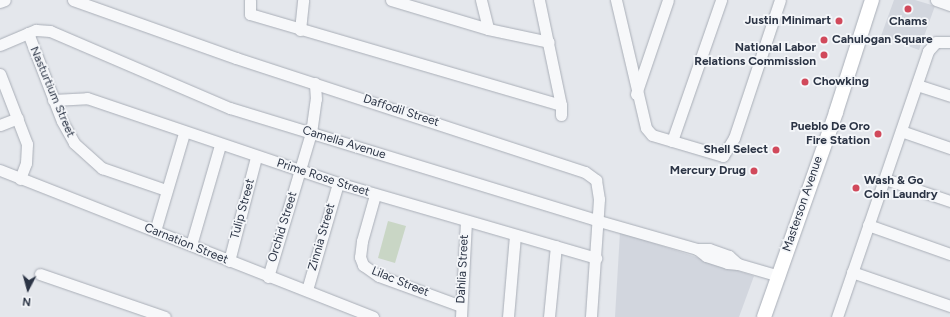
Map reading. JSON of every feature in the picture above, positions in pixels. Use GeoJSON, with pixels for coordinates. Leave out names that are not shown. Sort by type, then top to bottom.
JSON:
{"type":"FeatureCollection","features":[{"type":"Feature","properties":{"kind":"main road","name":"Masterson Avenue"},"geometry":{"type":"LineString","coordinates":[[764,317],[872,0]]}},
{"type":"Feature","properties":{"kind":"street"},"geometry":{"type":"LineString","coordinates":[[0,2],[5,0]]}},
{"type":"Feature","properties":{"kind":"street","name":"Daffodil Street"},"geometry":{"type":"LineString","coordinates":[[73,0],[315,83],[585,172],[596,180],[598,185],[599,221],[591,317]]}},
{"type":"Feature","properties":{"kind":"street"},"geometry":{"type":"LineString","coordinates":[[250,0],[250,14],[561,110],[549,42],[539,0]]}},
{"type":"Feature","properties":{"kind":"street"},"geometry":{"type":"LineString","coordinates":[[300,30],[303,0]]}},
{"type":"Feature","properties":{"kind":"street"},"geometry":{"type":"LineString","coordinates":[[391,0],[488,29],[549,42]]}},
{"type":"Feature","properties":{"kind":"street"},"geometry":{"type":"LineString","coordinates":[[481,0],[488,29]]}},
{"type":"Feature","properties":{"kind":"street"},"geometry":{"type":"LineString","coordinates":[[616,0],[636,94],[646,128],[652,135],[723,156],[726,154],[734,138],[780,0]]}},
{"type":"Feature","properties":{"kind":"street"},"geometry":{"type":"LineString","coordinates":[[636,94],[668,0]]}},
{"type":"Feature","properties":{"kind":"street"},"geometry":{"type":"LineString","coordinates":[[672,142],[721,0]]}},
{"type":"Feature","properties":{"kind":"street"},"geometry":{"type":"LineString","coordinates":[[936,0],[950,5]]}},
{"type":"Feature","properties":{"kind":"street","name":"Camella Avenue"},"geometry":{"type":"LineString","coordinates":[[0,45],[28,33],[50,31],[230,108],[599,221],[697,249],[709,249],[729,256],[738,264],[779,276]]}},
{"type":"Feature","properties":{"kind":"street","name":"Nasturtium Street"},"geometry":{"type":"LineString","coordinates":[[28,33],[67,134],[88,158],[102,168],[166,190]]}},
{"type":"Feature","properties":{"kind":"street"},"geometry":{"type":"LineString","coordinates":[[837,317],[928,50],[936,42],[950,42]]}},
{"type":"Feature","properties":{"kind":"street"},"geometry":{"type":"LineString","coordinates":[[0,74],[3,89],[18,118],[27,144],[26,162],[20,179]]}},
{"type":"Feature","properties":{"kind":"street","name":"Orchid Street"},"geometry":{"type":"LineString","coordinates":[[268,277],[311,133],[316,99],[315,83]]}},
{"type":"Feature","properties":{"kind":"street"},"geometry":{"type":"LineString","coordinates":[[917,85],[950,96]]}},
{"type":"Feature","properties":{"kind":"street","name":"Prime Rose Street"},"geometry":{"type":"LineString","coordinates":[[53,100],[87,98],[184,133],[375,195],[596,258]]}},
{"type":"Feature","properties":{"kind":"street"},"geometry":{"type":"LineString","coordinates":[[0,125],[18,118]]}},
{"type":"Feature","properties":{"kind":"street"},"geometry":{"type":"LineString","coordinates":[[901,131],[950,148]]}},
{"type":"Feature","properties":{"kind":"street"},"geometry":{"type":"LineString","coordinates":[[155,231],[184,133]]}},
{"type":"Feature","properties":{"kind":"street"},"geometry":{"type":"LineString","coordinates":[[191,245],[220,145]]}},
{"type":"Feature","properties":{"kind":"street","name":"Tulip Street"},"geometry":{"type":"LineString","coordinates":[[229,261],[256,157]]}},
{"type":"Feature","properties":{"kind":"street","name":"Carnation Street"},"geometry":{"type":"LineString","coordinates":[[0,170],[268,277],[307,290],[373,317]]}},
{"type":"Feature","properties":{"kind":"street"},"geometry":{"type":"LineString","coordinates":[[884,179],[950,201]]}},
{"type":"Feature","properties":{"kind":"street","name":"Zinnia Street"},"geometry":{"type":"LineString","coordinates":[[307,290],[338,183]]}},
{"type":"Feature","properties":{"kind":"street","name":"Lilac Street"},"geometry":{"type":"LineString","coordinates":[[375,195],[361,246],[360,257],[363,264],[379,276],[462,306]]}},
{"type":"Feature","properties":{"kind":"street","name":"Dahlia Street"},"geometry":{"type":"LineString","coordinates":[[461,317],[466,221]]}},
{"type":"Feature","properties":{"kind":"street"},"geometry":{"type":"LineString","coordinates":[[868,225],[950,254]]}},
{"type":"Feature","properties":{"kind":"street"},"geometry":{"type":"LineString","coordinates":[[508,317],[515,235]]}},
{"type":"Feature","properties":{"kind":"street"},"geometry":{"type":"LineString","coordinates":[[549,317],[556,246]]}},
{"type":"Feature","properties":{"kind":"street"},"geometry":{"type":"LineString","coordinates":[[852,272],[950,306]]}},
{"type":"Feature","properties":{"kind":"street"},"geometry":{"type":"LineString","coordinates":[[40,274],[165,317]]}},
{"type":"Feature","properties":{"kind":"shaded area"},"geometry":{"type":"Polygon","coordinates":[[[894,0],[915,0],[935,6],[919,50],[881,36],[894,0]]]}},
{"type":"Feature","properties":{"kind":"shaded area"},"geometry":{"type":"Polygon","coordinates":[[[620,232],[754,276],[739,317],[615,317],[620,232]]]}},
{"type":"Feature","properties":{"kind":"green space"},"geometry":{"type":"Polygon","coordinates":[[[388,221],[406,226],[395,263],[378,258],[388,221]]]}},
{"type":"Feature","properties":{"kind":"place","name":"Chams"},"geometry":{"type":"Point","coordinates":[908,9]}},
{"type":"Feature","properties":{"kind":"place","name":"Justin Minimart"},"geometry":{"type":"Point","coordinates":[839,21]}},
{"type":"Feature","properties":{"kind":"place","name":"Cahulogan Square"},"geometry":{"type":"Point","coordinates":[824,40]}},
{"type":"Feature","properties":{"kind":"place","name":"National Labor Relations Commission"},"geometry":{"type":"Point","coordinates":[824,55]}},
{"type":"Feature","properties":{"kind":"place","name":"Chowking"},"geometry":{"type":"Point","coordinates":[805,82]}},
{"type":"Feature","properties":{"kind":"place","name":"Pueblo De Oro Fire Station"},"geometry":{"type":"Point","coordinates":[878,134]}},
{"type":"Feature","properties":{"kind":"place","name":"Shell Select"},"geometry":{"type":"Point","coordinates":[776,150]}},
{"type":"Feature","properties":{"kind":"place","name":"Mercury Drug"},"geometry":{"type":"Point","coordinates":[754,171]}},
{"type":"Feature","properties":{"kind":"place","name":"Wash & Go Coin Laundry"},"geometry":{"type":"Point","coordinates":[856,188]}}]}
